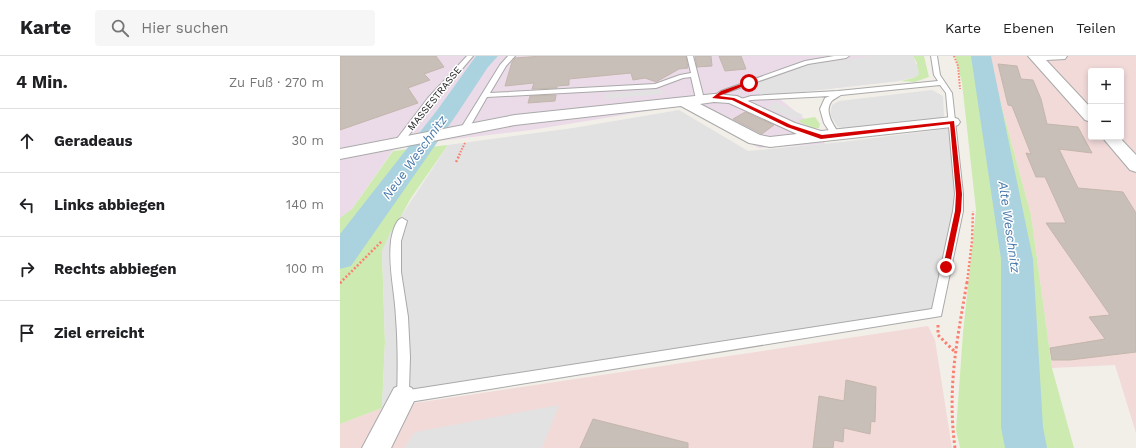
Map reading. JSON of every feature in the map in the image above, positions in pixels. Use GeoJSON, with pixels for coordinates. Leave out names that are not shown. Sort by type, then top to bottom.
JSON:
{"type":"FeatureCollection","features":[{"type":"Feature","properties":{"kind":"street"},"geometry":{"type":"LineString","coordinates":[[1035,56],[1060,56]]}},
{"type":"Feature","properties":{"kind":"street"},"geometry":{"type":"LineString","coordinates":[[1035,56],[1088,114]]}},
{"type":"Feature","properties":{"kind":"street"},"geometry":{"type":"LineString","coordinates":[[340,154],[405,140],[461,133],[515,120],[707,98],[726,98],[739,101],[789,126],[829,136]]}},
{"type":"Feature","properties":{"kind":"street"},"geometry":{"type":"LineString","coordinates":[[683,101],[764,142],[952,122]]}},
{"type":"Feature","properties":{"kind":"street"},"geometry":{"type":"LineString","coordinates":[[1113,140],[1134,161]]}},
{"type":"Feature","properties":{"kind":"street"},"geometry":{"type":"LineString","coordinates":[[376,448],[403,397]]}},
{"type":"Feature","properties":{"kind":"lane","name":"MASSESTRASSE"},"geometry":{"type":"LineString","coordinates":[[405,140],[431,100],[470,56]]}},
{"type":"Feature","properties":{"kind":"lane"},"geometry":{"type":"LineString","coordinates":[[461,133],[503,65],[512,56]]}},
{"type":"Feature","properties":{"kind":"lane"},"geometry":{"type":"LineString","coordinates":[[690,56],[695,74],[707,98],[807,62],[846,56]]}},
{"type":"Feature","properties":{"kind":"lane"},"geometry":{"type":"LineString","coordinates":[[402,221],[396,241],[396,272],[403,337],[403,397],[937,313],[958,211],[959,194],[949,93],[937,75],[934,56]]}},
{"type":"Feature","properties":{"kind":"lane"},"geometry":{"type":"LineString","coordinates":[[485,94],[656,86],[682,76],[695,74]]}},
{"type":"Feature","properties":{"kind":"lane"},"geometry":{"type":"LineString","coordinates":[[739,101],[751,98],[844,92],[943,83]]}},
{"type":"Feature","properties":{"kind":"lane"},"geometry":{"type":"LineString","coordinates":[[829,136],[824,105],[828,100],[844,92]]}},
{"type":"Feature","properties":{"kind":"path"},"geometry":{"type":"LineString","coordinates":[[456,162],[461,133]]}},
{"type":"Feature","properties":{"kind":"path"},"geometry":{"type":"LineString","coordinates":[[955,448],[951,427],[954,351],[972,252],[973,212]]}},
{"type":"Feature","properties":{"kind":"path"},"geometry":{"type":"LineString","coordinates":[[340,283],[402,221]]}},
{"type":"Feature","properties":{"kind":"path"},"geometry":{"type":"LineString","coordinates":[[937,313],[938,335],[954,351]]}},
{"type":"Feature","properties":{"kind":"shaded area"},"geometry":{"type":"Polygon","coordinates":[[[340,56],[913,56],[916,77],[898,81],[775,95],[816,128],[825,144],[759,148],[679,106],[531,130],[396,146],[352,209],[340,219],[340,56]]]}},
{"type":"Feature","properties":{"kind":"shaded area"},"geometry":{"type":"Polygon","coordinates":[[[873,56],[913,56],[919,75],[898,81],[774,95],[760,95],[755,84],[811,64],[873,56]]]}},
{"type":"Feature","properties":{"kind":"shaded area"},"geometry":{"type":"Polygon","coordinates":[[[988,56],[1136,56],[1136,433],[1115,365],[1052,368],[1031,215],[988,56]]]}},
{"type":"Feature","properties":{"kind":"shaded area"},"geometry":{"type":"Polygon","coordinates":[[[662,89],[663,94],[605,99],[605,94],[662,89]]]}},
{"type":"Feature","properties":{"kind":"shaded area"},"geometry":{"type":"Polygon","coordinates":[[[932,90],[943,96],[944,116],[940,119],[847,129],[838,127],[830,115],[832,105],[839,101],[932,90]]]}},
{"type":"Feature","properties":{"kind":"shaded area"},"geometry":{"type":"Polygon","coordinates":[[[775,102],[803,115],[795,120],[767,107],[775,102]]]}},
{"type":"Feature","properties":{"kind":"shaded area"},"geometry":{"type":"Polygon","coordinates":[[[679,110],[748,151],[842,142],[953,128],[959,194],[937,313],[382,408],[385,342],[382,251],[390,233],[448,145],[573,128],[679,110]]]}},
{"type":"Feature","properties":{"kind":"shaded area"},"geometry":{"type":"Polygon","coordinates":[[[928,326],[935,340],[952,448],[340,448],[340,424],[382,408],[928,326]]]}},
{"type":"Feature","properties":{"kind":"shaded area"},"geometry":{"type":"Polygon","coordinates":[[[559,405],[542,448],[404,448],[415,432],[559,405]]]}},
{"type":"Feature","properties":{"kind":"green space"},"geometry":{"type":"Polygon","coordinates":[[[913,56],[924,56],[929,77],[915,82],[901,81],[916,77],[917,63],[913,56]]]}},
{"type":"Feature","properties":{"kind":"green space"},"geometry":{"type":"Polygon","coordinates":[[[955,56],[988,56],[1031,215],[1052,368],[1074,448],[960,448],[956,430],[963,333],[976,210],[962,83],[955,56]]]}},
{"type":"Feature","properties":{"kind":"green space"},"geometry":{"type":"Polygon","coordinates":[[[815,117],[820,124],[819,128],[812,128],[798,121],[803,119],[815,117]]]}},
{"type":"Feature","properties":{"kind":"green space"},"geometry":{"type":"Polygon","coordinates":[[[448,145],[411,198],[382,251],[385,342],[382,408],[340,424],[340,218],[352,209],[393,151],[448,145]]]}},
{"type":"Feature","properties":{"kind":"building"},"geometry":{"type":"Polygon","coordinates":[[[340,56],[436,56],[444,67],[424,74],[430,80],[408,88],[418,103],[340,130],[340,56]]]}},
{"type":"Feature","properties":{"kind":"building"},"geometry":{"type":"Polygon","coordinates":[[[542,56],[686,56],[688,68],[679,69],[656,82],[645,78],[633,80],[631,73],[569,79],[569,85],[557,86],[557,88],[532,89],[534,83],[505,86],[512,62],[515,58],[542,56]]]}},
{"type":"Feature","properties":{"kind":"building"},"geometry":{"type":"Polygon","coordinates":[[[695,56],[711,56],[712,66],[697,67],[695,56]]]}},
{"type":"Feature","properties":{"kind":"building"},"geometry":{"type":"Polygon","coordinates":[[[719,56],[741,56],[746,69],[725,71],[719,56]]]}},
{"type":"Feature","properties":{"kind":"building"},"geometry":{"type":"Polygon","coordinates":[[[998,64],[1017,66],[1021,79],[1033,80],[1041,99],[1047,124],[1078,127],[1092,153],[1059,149],[1078,188],[1123,192],[1136,213],[1136,352],[1070,360],[1052,360],[1050,348],[1105,339],[1089,317],[1110,315],[1046,223],[1066,223],[1045,177],[1036,177],[1026,153],[1031,154],[1012,106],[1008,105],[998,64]]]}},
{"type":"Feature","properties":{"kind":"building"},"geometry":{"type":"Polygon","coordinates":[[[556,95],[555,101],[528,103],[530,96],[556,95]]]}},
{"type":"Feature","properties":{"kind":"building"},"geometry":{"type":"Polygon","coordinates":[[[745,112],[774,125],[762,134],[733,119],[745,112]]]}},
{"type":"Feature","properties":{"kind":"building"},"geometry":{"type":"Polygon","coordinates":[[[846,380],[876,387],[875,422],[871,421],[870,434],[844,428],[843,442],[834,440],[833,448],[813,448],[819,396],[844,401],[846,380]]]}},
{"type":"Feature","properties":{"kind":"building"},"geometry":{"type":"Polygon","coordinates":[[[593,419],[688,443],[688,448],[580,448],[593,419]]]}},
{"type":"Feature","properties":{"kind":"waterway","name":"Neue Weschnitz"},"geometry":{"type":"LineString","coordinates":[[340,257],[446,114],[480,63],[488,56]]}},
{"type":"Feature","properties":{"kind":"waterway","name":"Alte Weschnitz"},"geometry":{"type":"LineString","coordinates":[[981,56],[1017,259],[1022,427],[1026,448]]}},
{"type":"Feature","properties":{"kind":"route"},"geometry":{"type":"LineString","coordinates":[[749,83],[723,92],[714,98],[726,98],[739,101],[789,126],[821,137],[952,122],[959,194],[958,211],[946,267]]}}]}
